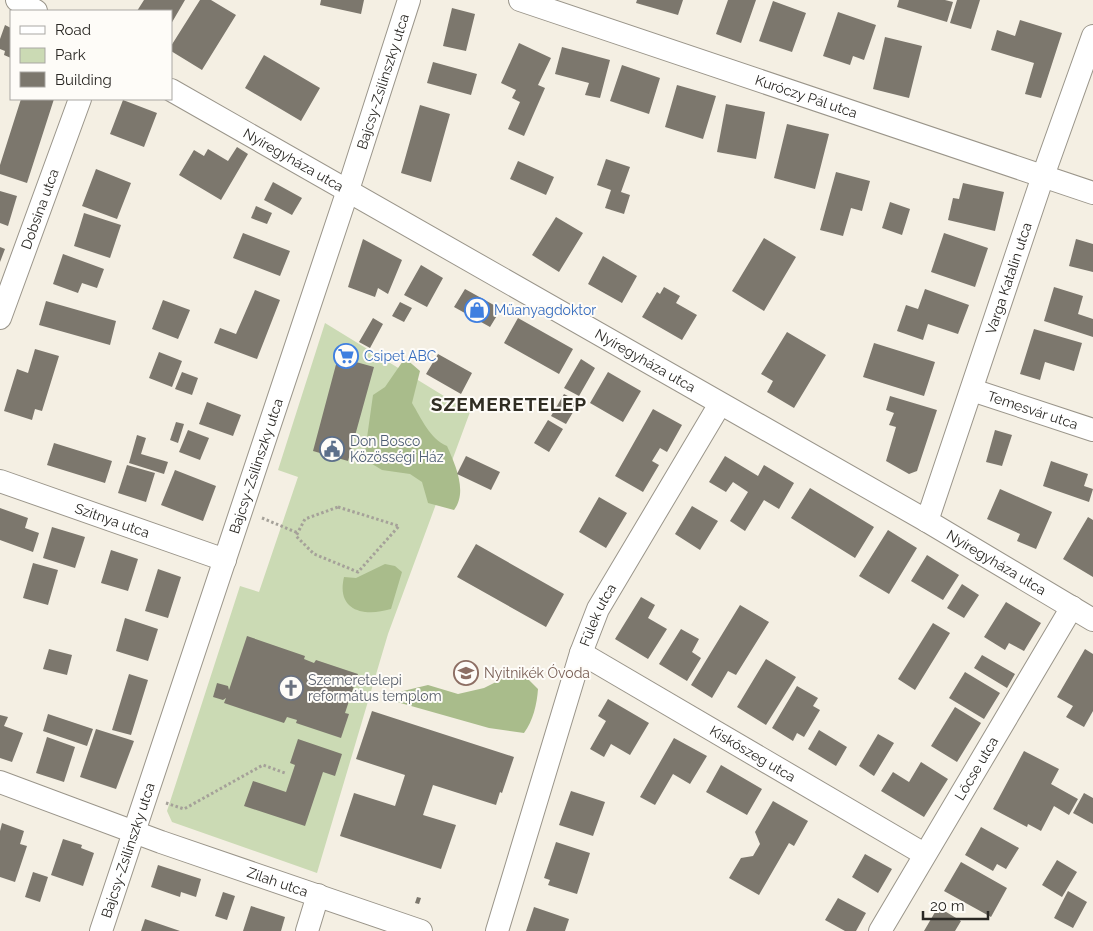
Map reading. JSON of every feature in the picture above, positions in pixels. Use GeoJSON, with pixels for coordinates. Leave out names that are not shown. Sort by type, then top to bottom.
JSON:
{"type":"FeatureCollection","features":[{"type":"Feature","properties":{"kind":"street"},"geometry":{"type":"LineString","coordinates":[[18,0],[34,10]]}},
{"type":"Feature","properties":{"kind":"street","name":"Bajcsy-Zsilinszky utca"},"geometry":{"type":"LineString","coordinates":[[101,931],[348,190],[409,0]]}},
{"type":"Feature","properties":{"kind":"street","name":"Kuróczy Pál utca"},"geometry":{"type":"LineString","coordinates":[[520,0],[1093,193]]}},
{"type":"Feature","properties":{"kind":"street","name":"Varga Katalin utca"},"geometry":{"type":"LineString","coordinates":[[927,522],[1043,176],[1093,36]]}},
{"type":"Feature","properties":{"kind":"street","name":"Nyíregyháza utca"},"geometry":{"type":"LineString","coordinates":[[172,91],[927,522],[1093,620]]}},
{"type":"Feature","properties":{"kind":"street","name":"Dobsina utca"},"geometry":{"type":"LineString","coordinates":[[0,318],[80,100]]}},
{"type":"Feature","properties":{"kind":"street","name":"Temesvár utca"},"geometry":{"type":"LineString","coordinates":[[972,390],[1093,430]]}},
{"type":"Feature","properties":{"kind":"street","name":"Fülek utca"},"geometry":{"type":"LineString","coordinates":[[497,931],[581,653],[598,608],[720,404]]}},
{"type":"Feature","properties":{"kind":"street","name":"Szitnya utca"},"geometry":{"type":"LineString","coordinates":[[0,481],[225,560]]}},
{"type":"Feature","properties":{"kind":"street","name":"Lőcse utca"},"geometry":{"type":"LineString","coordinates":[[880,931],[1072,607]]}},
{"type":"Feature","properties":{"kind":"street","name":"Kiskőszeg utca"},"geometry":{"type":"LineString","coordinates":[[581,653],[924,854]]}},
{"type":"Feature","properties":{"kind":"street","name":"Zilah utca"},"geometry":{"type":"LineString","coordinates":[[0,782],[134,831],[422,931]]}},
{"type":"Feature","properties":{"kind":"street"},"geometry":{"type":"LineString","coordinates":[[307,931],[318,895]]}},
{"type":"Feature","properties":{"kind":"path"},"geometry":{"type":"LineString","coordinates":[[338,507],[399,526],[358,572],[314,554],[296,536],[298,534],[305,519],[338,507]]}},
{"type":"Feature","properties":{"kind":"path"},"geometry":{"type":"LineString","coordinates":[[242,510],[282,525],[298,534]]}},
{"type":"Feature","properties":{"kind":"path"},"geometry":{"type":"LineString","coordinates":[[170,804],[184,809],[263,765],[285,773]]}},
{"type":"Feature","properties":{"kind":"green space"},"geometry":{"type":"Polygon","coordinates":[[[325,323],[470,412],[388,634],[317,873],[172,822],[167,811],[240,586],[259,592],[298,477],[278,470],[325,323]]]}},
{"type":"Feature","properties":{"kind":"green space"},"geometry":{"type":"Polygon","coordinates":[[[405,358],[420,371],[412,403],[431,433],[447,446],[459,478],[460,495],[454,510],[428,503],[422,482],[410,474],[382,470],[364,459],[373,395],[385,387],[405,358]]]}},
{"type":"Feature","properties":{"kind":"green space"},"geometry":{"type":"Polygon","coordinates":[[[385,564],[395,566],[402,572],[391,609],[371,612],[354,609],[344,597],[344,577],[356,578],[385,564]]]}},
{"type":"Feature","properties":{"kind":"green space"},"geometry":{"type":"Polygon","coordinates":[[[508,676],[528,679],[538,689],[534,712],[524,733],[489,728],[397,702],[399,692],[428,685],[458,694],[484,688],[508,676]]]}},
{"type":"Feature","properties":{"kind":"building"},"geometry":{"type":"Polygon","coordinates":[[[144,0],[185,0],[172,22],[172,10],[138,10],[144,0]]]}},
{"type":"Feature","properties":{"kind":"building"},"geometry":{"type":"Polygon","coordinates":[[[200,0],[211,0],[236,15],[202,70],[172,52],[172,44],[200,0]]]}},
{"type":"Feature","properties":{"kind":"building"},"geometry":{"type":"Polygon","coordinates":[[[321,0],[364,0],[361,14],[320,5],[321,0]]]}},
{"type":"Feature","properties":{"kind":"building"},"geometry":{"type":"Polygon","coordinates":[[[637,0],[683,0],[678,15],[636,3],[637,0]]]}},
{"type":"Feature","properties":{"kind":"building"},"geometry":{"type":"Polygon","coordinates":[[[728,0],[756,0],[741,43],[716,34],[728,0]]]}},
{"type":"Feature","properties":{"kind":"building"},"geometry":{"type":"Polygon","coordinates":[[[899,0],[945,0],[953,2],[947,22],[897,7],[899,0]]]}},
{"type":"Feature","properties":{"kind":"building"},"geometry":{"type":"Polygon","coordinates":[[[957,0],[980,0],[971,29],[950,23],[957,0]]]}},
{"type":"Feature","properties":{"kind":"building"},"geometry":{"type":"Polygon","coordinates":[[[773,1],[806,13],[792,52],[759,41],[773,1]]]}},
{"type":"Feature","properties":{"kind":"building"},"geometry":{"type":"Polygon","coordinates":[[[452,8],[475,14],[466,51],[443,46],[452,8]]]}},
{"type":"Feature","properties":{"kind":"building"},"geometry":{"type":"Polygon","coordinates":[[[838,12],[876,25],[864,60],[853,56],[850,65],[823,56],[838,12]]]}},
{"type":"Feature","properties":{"kind":"building"},"geometry":{"type":"Polygon","coordinates":[[[1020,20],[1062,33],[1041,98],[1025,94],[1034,63],[991,50],[997,30],[1015,36],[1020,20]]]}},
{"type":"Feature","properties":{"kind":"building"},"geometry":{"type":"Polygon","coordinates":[[[5,25],[10,28],[10,58],[4,55],[5,51],[0,49],[0,39],[5,25]]]}},
{"type":"Feature","properties":{"kind":"building"},"geometry":{"type":"Polygon","coordinates":[[[885,37],[922,46],[909,98],[873,89],[885,37]]]}},
{"type":"Feature","properties":{"kind":"building"},"geometry":{"type":"Polygon","coordinates":[[[519,43],[551,58],[538,85],[545,88],[524,136],[508,129],[520,102],[512,98],[516,90],[501,83],[519,43]]]}},
{"type":"Feature","properties":{"kind":"building"},"geometry":{"type":"Polygon","coordinates":[[[562,47],[610,60],[600,98],[585,95],[589,83],[555,74],[562,47]]]}},
{"type":"Feature","properties":{"kind":"building"},"geometry":{"type":"Polygon","coordinates":[[[264,55],[320,88],[301,121],[245,88],[264,55]]]}},
{"type":"Feature","properties":{"kind":"building"},"geometry":{"type":"Polygon","coordinates":[[[433,62],[477,74],[471,95],[427,83],[433,62]]]}},
{"type":"Feature","properties":{"kind":"building"},"geometry":{"type":"Polygon","coordinates":[[[622,65],[660,78],[649,114],[610,101],[622,65]]]}},
{"type":"Feature","properties":{"kind":"building"},"geometry":{"type":"Polygon","coordinates":[[[677,85],[716,96],[703,139],[665,127],[677,85]]]}},
{"type":"Feature","properties":{"kind":"building"},"geometry":{"type":"Polygon","coordinates":[[[21,100],[54,100],[27,183],[0,174],[0,165],[21,100]]]}},
{"type":"Feature","properties":{"kind":"building"},"geometry":{"type":"Polygon","coordinates":[[[123,100],[157,113],[144,147],[110,134],[123,100]]]}},
{"type":"Feature","properties":{"kind":"building"},"geometry":{"type":"Polygon","coordinates":[[[726,104],[765,112],[756,159],[717,152],[726,104]]]}},
{"type":"Feature","properties":{"kind":"building"},"geometry":{"type":"Polygon","coordinates":[[[420,105],[450,114],[431,182],[401,173],[420,105]]]}},
{"type":"Feature","properties":{"kind":"building"},"geometry":{"type":"Polygon","coordinates":[[[787,124],[829,134],[815,189],[774,178],[787,124]]]}},
{"type":"Feature","properties":{"kind":"building"},"geometry":{"type":"Polygon","coordinates":[[[237,147],[248,154],[221,200],[179,175],[194,150],[204,156],[208,149],[228,161],[237,147]]]}},
{"type":"Feature","properties":{"kind":"building"},"geometry":{"type":"Polygon","coordinates":[[[606,159],[630,167],[621,192],[630,195],[624,214],[605,208],[611,190],[597,185],[606,159]]]}},
{"type":"Feature","properties":{"kind":"building"},"geometry":{"type":"Polygon","coordinates":[[[518,161],[554,177],[546,195],[510,179],[518,161]]]}},
{"type":"Feature","properties":{"kind":"building"},"geometry":{"type":"Polygon","coordinates":[[[96,169],[131,183],[117,219],[82,206],[96,169]]]}},
{"type":"Feature","properties":{"kind":"building"},"geometry":{"type":"Polygon","coordinates":[[[836,172],[870,181],[862,211],[851,208],[843,236],[820,230],[836,172]]]}},
{"type":"Feature","properties":{"kind":"building"},"geometry":{"type":"Polygon","coordinates":[[[273,182],[302,198],[292,215],[264,200],[273,182]]]}},
{"type":"Feature","properties":{"kind":"building"},"geometry":{"type":"Polygon","coordinates":[[[963,183],[1004,192],[995,231],[948,220],[953,198],[959,199],[963,183]]]}},
{"type":"Feature","properties":{"kind":"building"},"geometry":{"type":"Polygon","coordinates":[[[0,191],[17,196],[8,226],[0,223],[0,191]]]}},
{"type":"Feature","properties":{"kind":"building"},"geometry":{"type":"Polygon","coordinates":[[[890,202],[910,209],[902,235],[882,228],[890,202]]]}},
{"type":"Feature","properties":{"kind":"building"},"geometry":{"type":"Polygon","coordinates":[[[256,206],[272,213],[267,224],[251,218],[256,206]]]}},
{"type":"Feature","properties":{"kind":"building"},"geometry":{"type":"Polygon","coordinates":[[[84,213],[121,225],[110,258],[74,246],[84,213]]]}},
{"type":"Feature","properties":{"kind":"building"},"geometry":{"type":"Polygon","coordinates":[[[556,217],[583,233],[559,272],[532,255],[556,217]]]}},
{"type":"Feature","properties":{"kind":"building"},"geometry":{"type":"Polygon","coordinates":[[[243,233],[290,251],[280,276],[233,258],[243,233]]]}},
{"type":"Feature","properties":{"kind":"building"},"geometry":{"type":"Polygon","coordinates":[[[944,233],[988,248],[975,287],[931,272],[944,233]]]}},
{"type":"Feature","properties":{"kind":"building"},"geometry":{"type":"Polygon","coordinates":[[[764,238],[796,257],[764,311],[732,291],[764,238]]]}},
{"type":"Feature","properties":{"kind":"building"},"geometry":{"type":"Polygon","coordinates":[[[363,239],[402,260],[388,294],[378,288],[375,297],[348,287],[363,239]]]}},
{"type":"Feature","properties":{"kind":"building"},"geometry":{"type":"Polygon","coordinates":[[[1076,239],[1093,244],[1093,272],[1069,266],[1076,239]]]}},
{"type":"Feature","properties":{"kind":"building"},"geometry":{"type":"Polygon","coordinates":[[[0,247],[5,249],[0,262],[0,247]]]}},
{"type":"Feature","properties":{"kind":"building"},"geometry":{"type":"Polygon","coordinates":[[[63,254],[104,269],[97,288],[82,283],[78,293],[53,284],[63,254]]]}},
{"type":"Feature","properties":{"kind":"building"},"geometry":{"type":"Polygon","coordinates":[[[603,256],[637,276],[622,303],[588,284],[603,256]]]}},
{"type":"Feature","properties":{"kind":"building"},"geometry":{"type":"Polygon","coordinates":[[[421,265],[443,278],[427,307],[404,295],[421,265]]]}},
{"type":"Feature","properties":{"kind":"building"},"geometry":{"type":"Polygon","coordinates":[[[664,287],[680,296],[676,303],[697,315],[682,340],[642,317],[657,292],[660,294],[664,287]]]}},
{"type":"Feature","properties":{"kind":"building"},"geometry":{"type":"Polygon","coordinates":[[[1054,287],[1083,296],[1078,314],[1093,319],[1093,337],[1044,321],[1054,287]]]}},
{"type":"Feature","properties":{"kind":"building"},"geometry":{"type":"Polygon","coordinates":[[[465,289],[501,309],[490,327],[454,307],[465,289]]]}},
{"type":"Feature","properties":{"kind":"building"},"geometry":{"type":"Polygon","coordinates":[[[925,289],[969,305],[958,334],[928,324],[923,340],[897,331],[906,305],[918,309],[925,289]]]}},
{"type":"Feature","properties":{"kind":"building"},"geometry":{"type":"Polygon","coordinates":[[[255,290],[280,300],[257,359],[214,343],[220,328],[236,334],[255,290]]]}},
{"type":"Feature","properties":{"kind":"building"},"geometry":{"type":"Polygon","coordinates":[[[163,300],[190,310],[178,339],[152,329],[163,300]]]}},
{"type":"Feature","properties":{"kind":"building"},"geometry":{"type":"Polygon","coordinates":[[[46,301],[116,321],[110,345],[39,325],[46,301]]]}},
{"type":"Feature","properties":{"kind":"building"},"geometry":{"type":"Polygon","coordinates":[[[400,302],[412,308],[404,322],[392,316],[400,302]]]}},
{"type":"Feature","properties":{"kind":"building"},"geometry":{"type":"Polygon","coordinates":[[[373,318],[383,324],[370,348],[359,342],[373,318]]]}},
{"type":"Feature","properties":{"kind":"building"},"geometry":{"type":"Polygon","coordinates":[[[518,318],[573,349],[559,374],[504,343],[518,318]]]}},
{"type":"Feature","properties":{"kind":"building"},"geometry":{"type":"Polygon","coordinates":[[[1034,329],[1082,343],[1074,371],[1045,362],[1040,380],[1020,374],[1034,329]]]}},
{"type":"Feature","properties":{"kind":"building"},"geometry":{"type":"Polygon","coordinates":[[[787,332],[826,355],[794,408],[767,392],[773,381],[761,374],[787,332]]]}},
{"type":"Feature","properties":{"kind":"building"},"geometry":{"type":"Polygon","coordinates":[[[874,343],[935,362],[924,396],[863,377],[874,343]]]}},
{"type":"Feature","properties":{"kind":"building"},"geometry":{"type":"Polygon","coordinates":[[[35,349],[59,356],[42,411],[35,409],[32,420],[4,411],[17,369],[28,373],[35,349]]]}},
{"type":"Feature","properties":{"kind":"building"},"geometry":{"type":"Polygon","coordinates":[[[159,352],[182,361],[172,387],[149,378],[159,352]]]}},
{"type":"Feature","properties":{"kind":"building"},"geometry":{"type":"Polygon","coordinates":[[[438,354],[472,373],[461,394],[426,374],[438,354]]]}},
{"type":"Feature","properties":{"kind":"building"},"geometry":{"type":"Polygon","coordinates":[[[338,357],[374,367],[348,461],[313,451],[338,357]]]}},
{"type":"Feature","properties":{"kind":"building"},"geometry":{"type":"Polygon","coordinates":[[[581,359],[595,368],[579,396],[564,388],[581,359]]]}},
{"type":"Feature","properties":{"kind":"building"},"geometry":{"type":"Polygon","coordinates":[[[182,372],[198,378],[192,395],[175,389],[182,372]]]}},
{"type":"Feature","properties":{"kind":"building"},"geometry":{"type":"Polygon","coordinates":[[[608,372],[641,391],[623,422],[590,403],[608,372]]]}},
{"type":"Feature","properties":{"kind":"building"},"geometry":{"type":"Polygon","coordinates":[[[564,394],[579,402],[566,424],[551,416],[564,394]]]}},
{"type":"Feature","properties":{"kind":"building"},"geometry":{"type":"Polygon","coordinates":[[[890,396],[937,410],[917,471],[909,474],[886,461],[896,427],[889,425],[894,413],[886,410],[890,396]]]}},
{"type":"Feature","properties":{"kind":"building"},"geometry":{"type":"Polygon","coordinates":[[[207,402],[241,415],[233,436],[199,424],[207,402]]]}},
{"type":"Feature","properties":{"kind":"building"},"geometry":{"type":"Polygon","coordinates":[[[653,409],[682,425],[667,452],[660,448],[652,461],[659,465],[643,492],[615,476],[653,409]]]}},
{"type":"Feature","properties":{"kind":"building"},"geometry":{"type":"Polygon","coordinates":[[[548,420],[563,429],[549,452],[534,443],[548,420]]]}},
{"type":"Feature","properties":{"kind":"building"},"geometry":{"type":"Polygon","coordinates":[[[176,422],[184,424],[178,443],[170,440],[176,422]]]}},
{"type":"Feature","properties":{"kind":"building"},"geometry":{"type":"Polygon","coordinates":[[[188,430],[209,438],[200,460],[179,452],[188,430]]]}},
{"type":"Feature","properties":{"kind":"building"},"geometry":{"type":"Polygon","coordinates":[[[995,430],[1012,435],[1002,466],[986,462],[995,430]]]}},
{"type":"Feature","properties":{"kind":"building"},"geometry":{"type":"Polygon","coordinates":[[[137,435],[146,438],[141,454],[168,462],[164,474],[129,463],[137,435]]]}},
{"type":"Feature","properties":{"kind":"building"},"geometry":{"type":"Polygon","coordinates":[[[54,443],[112,461],[105,483],[47,465],[54,443]]]}},
{"type":"Feature","properties":{"kind":"building"},"geometry":{"type":"Polygon","coordinates":[[[466,456],[500,472],[491,490],[457,474],[466,456]]]}},
{"type":"Feature","properties":{"kind":"building"},"geometry":{"type":"Polygon","coordinates":[[[725,456],[758,476],[764,465],[794,483],[779,509],[764,500],[745,531],[730,521],[748,492],[733,482],[726,492],[709,482],[725,456]]]}},
{"type":"Feature","properties":{"kind":"building"},"geometry":{"type":"Polygon","coordinates":[[[1051,461],[1088,474],[1084,486],[1093,489],[1089,502],[1043,486],[1051,461]]]}},
{"type":"Feature","properties":{"kind":"building"},"geometry":{"type":"Polygon","coordinates":[[[127,465],[155,473],[146,502],[118,493],[127,465]]]}},
{"type":"Feature","properties":{"kind":"building"},"geometry":{"type":"Polygon","coordinates":[[[175,470],[216,486],[203,521],[161,505],[175,470]]]}},
{"type":"Feature","properties":{"kind":"building"},"geometry":{"type":"Polygon","coordinates":[[[810,488],[874,527],[855,558],[791,518],[810,488]]]}},
{"type":"Feature","properties":{"kind":"building"},"geometry":{"type":"Polygon","coordinates":[[[1000,489],[1052,512],[1036,549],[1017,541],[1020,534],[987,519],[1000,489]]]}},
{"type":"Feature","properties":{"kind":"building"},"geometry":{"type":"Polygon","coordinates":[[[599,497],[627,513],[606,548],[579,532],[599,497]]]}},
{"type":"Feature","properties":{"kind":"building"},"geometry":{"type":"Polygon","coordinates":[[[692,506],[718,521],[700,550],[675,534],[692,506]]]}},
{"type":"Feature","properties":{"kind":"building"},"geometry":{"type":"Polygon","coordinates":[[[0,508],[28,518],[25,528],[39,533],[33,552],[0,540],[0,508]]]}},
{"type":"Feature","properties":{"kind":"building"},"geometry":{"type":"Polygon","coordinates":[[[1088,517],[1093,520],[1093,577],[1063,559],[1088,517]]]}},
{"type":"Feature","properties":{"kind":"building"},"geometry":{"type":"Polygon","coordinates":[[[52,527],[85,537],[75,568],[43,558],[52,527]]]}},
{"type":"Feature","properties":{"kind":"building"},"geometry":{"type":"Polygon","coordinates":[[[888,530],[917,548],[889,594],[859,576],[888,530]]]}},
{"type":"Feature","properties":{"kind":"building"},"geometry":{"type":"Polygon","coordinates":[[[476,544],[564,594],[546,627],[457,577],[476,544]]]}},
{"type":"Feature","properties":{"kind":"building"},"geometry":{"type":"Polygon","coordinates":[[[111,550],[138,559],[128,591],[101,583],[111,550]]]}},
{"type":"Feature","properties":{"kind":"building"},"geometry":{"type":"Polygon","coordinates":[[[927,555],[959,575],[943,600],[911,581],[927,555]]]}},
{"type":"Feature","properties":{"kind":"building"},"geometry":{"type":"Polygon","coordinates":[[[33,563],[58,570],[48,605],[23,598],[33,563]]]}},
{"type":"Feature","properties":{"kind":"building"},"geometry":{"type":"Polygon","coordinates":[[[158,569],[181,577],[168,618],[145,611],[158,569]]]}},
{"type":"Feature","properties":{"kind":"building"},"geometry":{"type":"Polygon","coordinates":[[[962,584],[979,595],[964,618],[947,608],[962,584]]]}},
{"type":"Feature","properties":{"kind":"building"},"geometry":{"type":"Polygon","coordinates":[[[641,597],[655,605],[648,618],[667,629],[648,659],[615,639],[641,597]]]}},
{"type":"Feature","properties":{"kind":"building"},"geometry":{"type":"Polygon","coordinates":[[[1006,602],[1041,623],[1024,651],[1009,643],[1005,650],[984,637],[1006,602]]]}},
{"type":"Feature","properties":{"kind":"building"},"geometry":{"type":"Polygon","coordinates":[[[740,605],[769,622],[736,675],[728,671],[712,698],[691,685],[740,605]]]}},
{"type":"Feature","properties":{"kind":"building"},"geometry":{"type":"Polygon","coordinates":[[[125,618],[158,629],[148,661],[116,651],[125,618]]]}},
{"type":"Feature","properties":{"kind":"building"},"geometry":{"type":"Polygon","coordinates":[[[933,623],[950,633],[915,690],[898,679],[933,623]]]}},
{"type":"Feature","properties":{"kind":"building"},"geometry":{"type":"Polygon","coordinates":[[[681,629],[699,639],[692,652],[701,658],[687,681],[659,664],[681,629]]]}},
{"type":"Feature","properties":{"kind":"building","name":"Szemeretelepi református templom"},"geometry":{"type":"Polygon","coordinates":[[[247,636],[305,656],[304,659],[314,663],[316,660],[358,674],[345,713],[349,714],[341,738],[296,723],[297,720],[287,717],[284,723],[224,703],[226,698],[223,700],[213,697],[217,683],[228,686],[229,690],[247,636]]]}},
{"type":"Feature","properties":{"kind":"building"},"geometry":{"type":"Polygon","coordinates":[[[49,649],[72,655],[67,675],[43,669],[49,649]]]}},
{"type":"Feature","properties":{"kind":"building"},"geometry":{"type":"Polygon","coordinates":[[[1085,649],[1093,654],[1093,711],[1084,727],[1066,717],[1073,706],[1057,697],[1085,649]]]}},
{"type":"Feature","properties":{"kind":"building"},"geometry":{"type":"Polygon","coordinates":[[[982,655],[1015,674],[1007,688],[974,668],[982,655]]]}},
{"type":"Feature","properties":{"kind":"building"},"geometry":{"type":"Polygon","coordinates":[[[766,659],[796,677],[766,725],[737,707],[766,659]]]}},
{"type":"Feature","properties":{"kind":"building"},"geometry":{"type":"Polygon","coordinates":[[[965,672],[1000,693],[984,719],[949,698],[965,672]]]}},
{"type":"Feature","properties":{"kind":"building"},"geometry":{"type":"Polygon","coordinates":[[[129,674],[148,680],[131,735],[112,730],[129,674]]]}},
{"type":"Feature","properties":{"kind":"building"},"geometry":{"type":"Polygon","coordinates":[[[797,686],[818,698],[813,706],[820,710],[804,737],[797,733],[793,741],[772,728],[797,686]]]}},
{"type":"Feature","properties":{"kind":"building"},"geometry":{"type":"Polygon","coordinates":[[[608,699],[649,723],[630,755],[611,744],[604,757],[590,749],[606,721],[598,716],[608,699]]]}},
{"type":"Feature","properties":{"kind":"building"},"geometry":{"type":"Polygon","coordinates":[[[955,707],[981,723],[957,762],[931,746],[955,707]]]}},
{"type":"Feature","properties":{"kind":"building"},"geometry":{"type":"Polygon","coordinates":[[[372,711],[514,757],[496,805],[433,785],[423,815],[456,825],[441,869],[340,836],[354,793],[395,806],[405,775],[356,759],[372,711]]]}},
{"type":"Feature","properties":{"kind":"building"},"geometry":{"type":"Polygon","coordinates":[[[48,714],[93,729],[87,746],[43,731],[48,714]]]}},
{"type":"Feature","properties":{"kind":"building"},"geometry":{"type":"Polygon","coordinates":[[[0,715],[8,717],[4,726],[23,733],[12,762],[0,758],[0,715]]]}},
{"type":"Feature","properties":{"kind":"building"},"geometry":{"type":"Polygon","coordinates":[[[96,729],[134,741],[116,789],[80,777],[96,729]]]}},
{"type":"Feature","properties":{"kind":"building"},"geometry":{"type":"Polygon","coordinates":[[[819,730],[847,747],[836,766],[808,749],[819,730]]]}},
{"type":"Feature","properties":{"kind":"building"},"geometry":{"type":"Polygon","coordinates":[[[878,734],[894,743],[874,776],[859,766],[878,734]]]}},
{"type":"Feature","properties":{"kind":"building"},"geometry":{"type":"Polygon","coordinates":[[[47,737],[75,747],[64,782],[36,773],[47,737]]]}},
{"type":"Feature","properties":{"kind":"building"},"geometry":{"type":"Polygon","coordinates":[[[674,738],[707,756],[690,784],[673,774],[655,805],[640,797],[674,738]]]}},
{"type":"Feature","properties":{"kind":"building"},"geometry":{"type":"Polygon","coordinates":[[[298,739],[342,754],[335,776],[323,772],[305,826],[244,806],[253,781],[286,792],[295,765],[290,763],[298,739]]]}},
{"type":"Feature","properties":{"kind":"building"},"geometry":{"type":"Polygon","coordinates":[[[1024,751],[1059,769],[1051,784],[1078,799],[1069,815],[1054,806],[1041,831],[1028,824],[1027,827],[993,809],[1024,751]]]}},
{"type":"Feature","properties":{"kind":"building"},"geometry":{"type":"Polygon","coordinates":[[[921,762],[948,779],[924,817],[881,791],[893,772],[909,782],[921,762]]]}},
{"type":"Feature","properties":{"kind":"building"},"geometry":{"type":"Polygon","coordinates":[[[721,765],[762,789],[747,815],[706,792],[721,765]]]}},
{"type":"Feature","properties":{"kind":"building"},"geometry":{"type":"Polygon","coordinates":[[[571,791],[605,802],[593,836],[559,825],[571,791]]]}},
{"type":"Feature","properties":{"kind":"building"},"geometry":{"type":"Polygon","coordinates":[[[1084,793],[1093,798],[1093,824],[1073,813],[1084,793]]]}},
{"type":"Feature","properties":{"kind":"building"},"geometry":{"type":"Polygon","coordinates":[[[773,801],[808,821],[794,846],[789,843],[759,895],[729,878],[741,858],[753,856],[760,844],[755,832],[773,801]]]}},
{"type":"Feature","properties":{"kind":"building"},"geometry":{"type":"Polygon","coordinates":[[[2,823],[24,831],[20,844],[27,846],[15,882],[0,877],[0,831],[2,823]]]}},
{"type":"Feature","properties":{"kind":"building"},"geometry":{"type":"Polygon","coordinates":[[[981,827],[1019,848],[1006,869],[997,864],[993,871],[965,855],[981,827]]]}},
{"type":"Feature","properties":{"kind":"building"},"geometry":{"type":"Polygon","coordinates":[[[63,839],[82,845],[81,848],[94,853],[83,886],[51,875],[63,839]]]}},
{"type":"Feature","properties":{"kind":"building"},"geometry":{"type":"Polygon","coordinates":[[[556,842],[590,853],[577,894],[548,885],[550,880],[544,878],[556,842]]]}},
{"type":"Feature","properties":{"kind":"building"},"geometry":{"type":"Polygon","coordinates":[[[865,854],[892,869],[878,893],[852,877],[865,854]]]}},
{"type":"Feature","properties":{"kind":"building"},"geometry":{"type":"Polygon","coordinates":[[[1057,860],[1077,872],[1062,897],[1042,885],[1057,860]]]}},
{"type":"Feature","properties":{"kind":"building"},"geometry":{"type":"Polygon","coordinates":[[[961,862],[1007,888],[991,917],[944,891],[961,862]]]}},
{"type":"Feature","properties":{"kind":"building"},"geometry":{"type":"Polygon","coordinates":[[[158,865],[201,879],[196,897],[181,892],[180,897],[151,887],[158,865]]]}},
{"type":"Feature","properties":{"kind":"building"},"geometry":{"type":"Polygon","coordinates":[[[33,872],[48,877],[40,902],[25,897],[33,872]]]}},
{"type":"Feature","properties":{"kind":"building"},"geometry":{"type":"Polygon","coordinates":[[[1068,891],[1087,902],[1073,928],[1054,918],[1068,891]]]}},
{"type":"Feature","properties":{"kind":"building"},"geometry":{"type":"Polygon","coordinates":[[[223,892],[235,896],[227,920],[215,916],[223,892]]]}},
{"type":"Feature","properties":{"kind":"building"},"geometry":{"type":"Polygon","coordinates":[[[417,897],[421,898],[419,904],[415,903],[417,897]]]}},
{"type":"Feature","properties":{"kind":"building"},"geometry":{"type":"Polygon","coordinates":[[[838,898],[866,913],[856,931],[845,931],[825,920],[838,898]]]}},
{"type":"Feature","properties":{"kind":"building"},"geometry":{"type":"Polygon","coordinates":[[[251,906],[285,917],[281,931],[243,931],[251,906]]]}},
{"type":"Feature","properties":{"kind":"building"},"geometry":{"type":"Polygon","coordinates":[[[534,907],[569,919],[565,931],[526,931],[534,907]]]}},
{"type":"Feature","properties":{"kind":"building"},"geometry":{"type":"Polygon","coordinates":[[[938,907],[961,921],[955,931],[924,931],[938,907]]]}},
{"type":"Feature","properties":{"kind":"building"},"geometry":{"type":"Polygon","coordinates":[[[145,919],[180,931],[141,931],[145,919]]]}},
{"type":"Feature","properties":{"kind":"place","name":"Műanyagdoktor"},"geometry":{"type":"Point","coordinates":[477,310]}},
{"type":"Feature","properties":{"kind":"place","name":"Csipet ABC"},"geometry":{"type":"Point","coordinates":[346,356]}},
{"type":"Feature","properties":{"kind":"place","name":"Don Bosco Közösségi Ház"},"geometry":{"type":"Point","coordinates":[332,449]}},
{"type":"Feature","properties":{"kind":"place","name":"Nyitnikék Óvoda"},"geometry":{"type":"Point","coordinates":[466,673]}},
{"type":"Feature","properties":{"kind":"place","name":"Szemeretelepi református templom"},"geometry":{"type":"Point","coordinates":[291,688]}},
{"type":"Feature","properties":{"kind":"district","name":"SZEMERETELEP"},"geometry":{"type":"Point","coordinates":[509,404]}}]}
